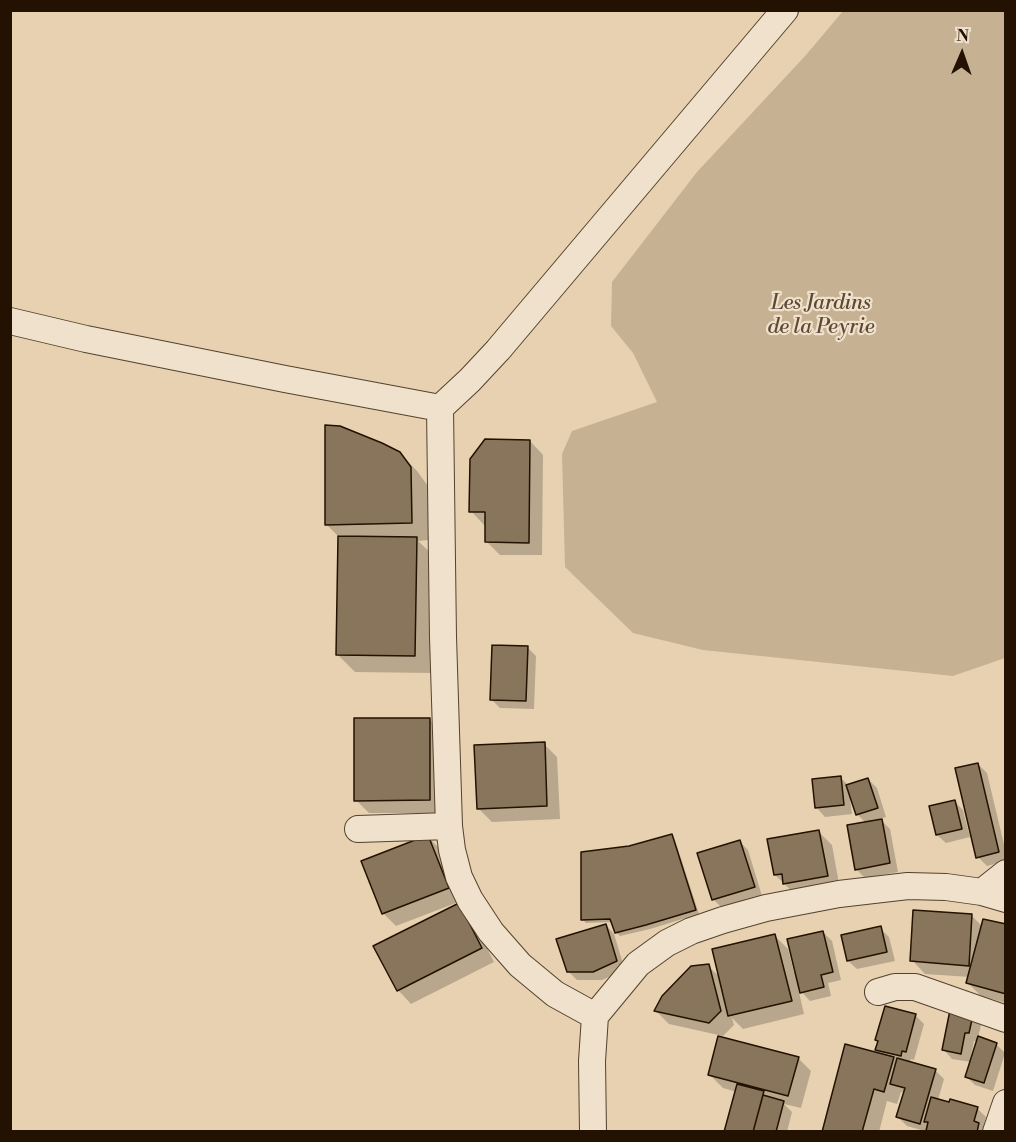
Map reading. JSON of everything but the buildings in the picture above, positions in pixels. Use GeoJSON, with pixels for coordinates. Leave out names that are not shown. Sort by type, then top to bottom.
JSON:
{"type":"FeatureCollection","features":[{"type":"Feature","properties":{"kind":"street"},"geometry":{"type":"LineString","coordinates":[[595,1016],[555,994],[520,965],[490,932],[459,877],[452,850],[449,826],[443,637],[440,408],[498,350],[785,10]]}},
{"type":"Feature","properties":{"kind":"street"},"geometry":{"type":"LineString","coordinates":[[10,321],[86,339],[440,408]]}},
{"type":"Feature","properties":{"kind":"street"},"geometry":{"type":"LineString","coordinates":[[358,829],[449,826]]}},
{"type":"Feature","properties":{"kind":"street"},"geometry":{"type":"LineString","coordinates":[[593,1131],[592,1061],[595,1016],[638,964],[667,943],[691,931],[766,908],[873,889],[908,886],[946,887],[994,896],[1005,873]]}},
{"type":"Feature","properties":{"kind":"street"},"geometry":{"type":"LineString","coordinates":[[878,992],[895,987],[915,987],[1005,1019]]}},
{"type":"Feature","properties":{"kind":"street"},"geometry":{"type":"LineString","coordinates":[[996,1131],[1005,1103]]}},
{"type":"Feature","properties":{"kind":"green space","name":"Les Jardins de la Peyrie"},"geometry":{"type":"Polygon","coordinates":[[[843,11],[1005,11],[1005,658],[953,676],[703,650],[633,633],[565,567],[562,454],[572,431],[657,402],[633,353],[611,326],[612,282],[697,172],[806,55],[843,11]]]}}]}
